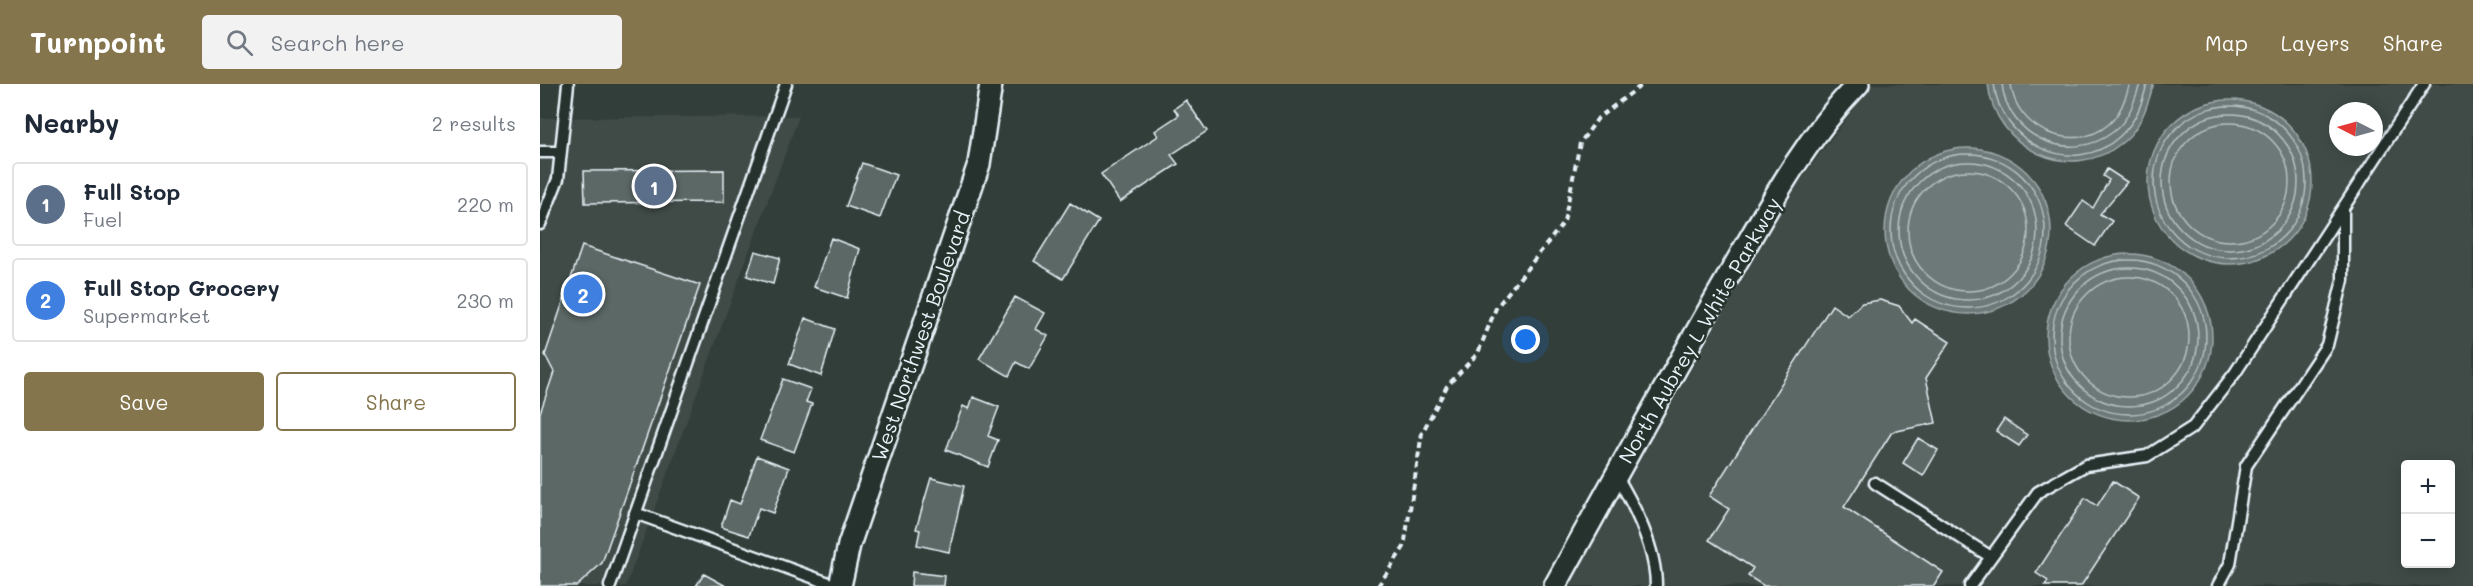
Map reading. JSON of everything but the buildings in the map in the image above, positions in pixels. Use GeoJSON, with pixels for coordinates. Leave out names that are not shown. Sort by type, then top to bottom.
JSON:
{"type":"FeatureCollection","features":[{"type":"Feature","properties":{"kind":"street","name":"West Northwest Boulevard"},"geometry":{"type":"LineString","coordinates":[[838,586],[849,544],[979,164],[991,84]]}},
{"type":"Feature","properties":{"kind":"street","name":"North Aubrey L White Parkway"},"geometry":{"type":"LineString","coordinates":[[1555,586],[1781,184],[1841,102],[1858,84]]}},
{"type":"Feature","properties":{"kind":"lane"},"geometry":{"type":"LineString","coordinates":[[540,224],[558,179],[568,84]]}},
{"type":"Feature","properties":{"kind":"lane"},"geometry":{"type":"LineString","coordinates":[[610,586],[786,84]]}},
{"type":"Feature","properties":{"kind":"lane"},"geometry":{"type":"LineString","coordinates":[[1970,586],[2038,492],[2086,465],[2147,456],[2193,427],[2235,373],[2424,84]]}},
{"type":"Feature","properties":{"kind":"lane"},"geometry":{"type":"LineString","coordinates":[[540,152],[560,152]]}},
{"type":"Feature","properties":{"kind":"lane"},"geometry":{"type":"LineString","coordinates":[[2218,586],[2230,564],[2246,466],[2327,345],[2343,280],[2343,208]]}},
{"type":"Feature","properties":{"kind":"lane"},"geometry":{"type":"LineString","coordinates":[[1616,475],[1636,509],[1651,556],[1657,586]]}},
{"type":"Feature","properties":{"kind":"lane"},"geometry":{"type":"LineString","coordinates":[[1875,483],[1990,557]]}},
{"type":"Feature","properties":{"kind":"lane"},"geometry":{"type":"LineString","coordinates":[[635,513],[838,586]]}},
{"type":"Feature","properties":{"kind":"path"},"geometry":{"type":"LineString","coordinates":[[1378,586],[1404,547],[1422,433],[1447,386],[1478,352],[1496,308],[1564,222],[1580,143],[1598,118],[1643,84]]}},
{"type":"Feature","properties":{"kind":"shaded area"},"geometry":{"type":"Polygon","coordinates":[[[1872,84],[2473,84],[2473,586],[1569,586],[1791,193],[1872,84]]]}},
{"type":"Feature","properties":{"kind":"shaded area"},"geometry":{"type":"Polygon","coordinates":[[[799,116],[626,586],[540,586],[540,118],[799,116]]]}},
{"type":"Feature","properties":{"kind":"water"},"geometry":{"type":"Polygon","coordinates":[[[1988,84],[2153,84],[2153,86],[2142,116],[2134,130],[2123,142],[2103,155],[2081,160],[2059,160],[2038,154],[2020,142],[2004,126],[1993,107],[1988,84]]]}},
{"type":"Feature","properties":{"kind":"water"},"geometry":{"type":"Polygon","coordinates":[[[2230,100],[2261,106],[2288,124],[2306,151],[2312,182],[2306,213],[2288,240],[2261,258],[2230,264],[2199,258],[2172,240],[2154,213],[2148,182],[2154,151],[2172,124],[2199,106],[2230,100]]]}},
{"type":"Feature","properties":{"kind":"water"},"geometry":{"type":"Polygon","coordinates":[[[1968,148],[2000,154],[2027,172],[2045,199],[2051,231],[2045,263],[2027,290],[2000,308],[1968,314],[1936,308],[1909,290],[1891,263],[1885,231],[1891,199],[1909,172],[1936,154],[1968,148]]]}},
{"type":"Feature","properties":{"kind":"water"},"geometry":{"type":"Polygon","coordinates":[[[2129,254],[2161,260],[2188,278],[2206,305],[2212,337],[2206,369],[2188,396],[2161,414],[2129,420],[2097,414],[2070,396],[2052,369],[2046,337],[2052,305],[2070,278],[2097,260],[2129,254]]]}},
{"type":"Feature","properties":{"kind":"place","name":"Full Stop"},"geometry":{"type":"Point","coordinates":[654,186]}},
{"type":"Feature","properties":{"kind":"place","name":"Full Stop Grocery"},"geometry":{"type":"Point","coordinates":[583,294]}}]}
